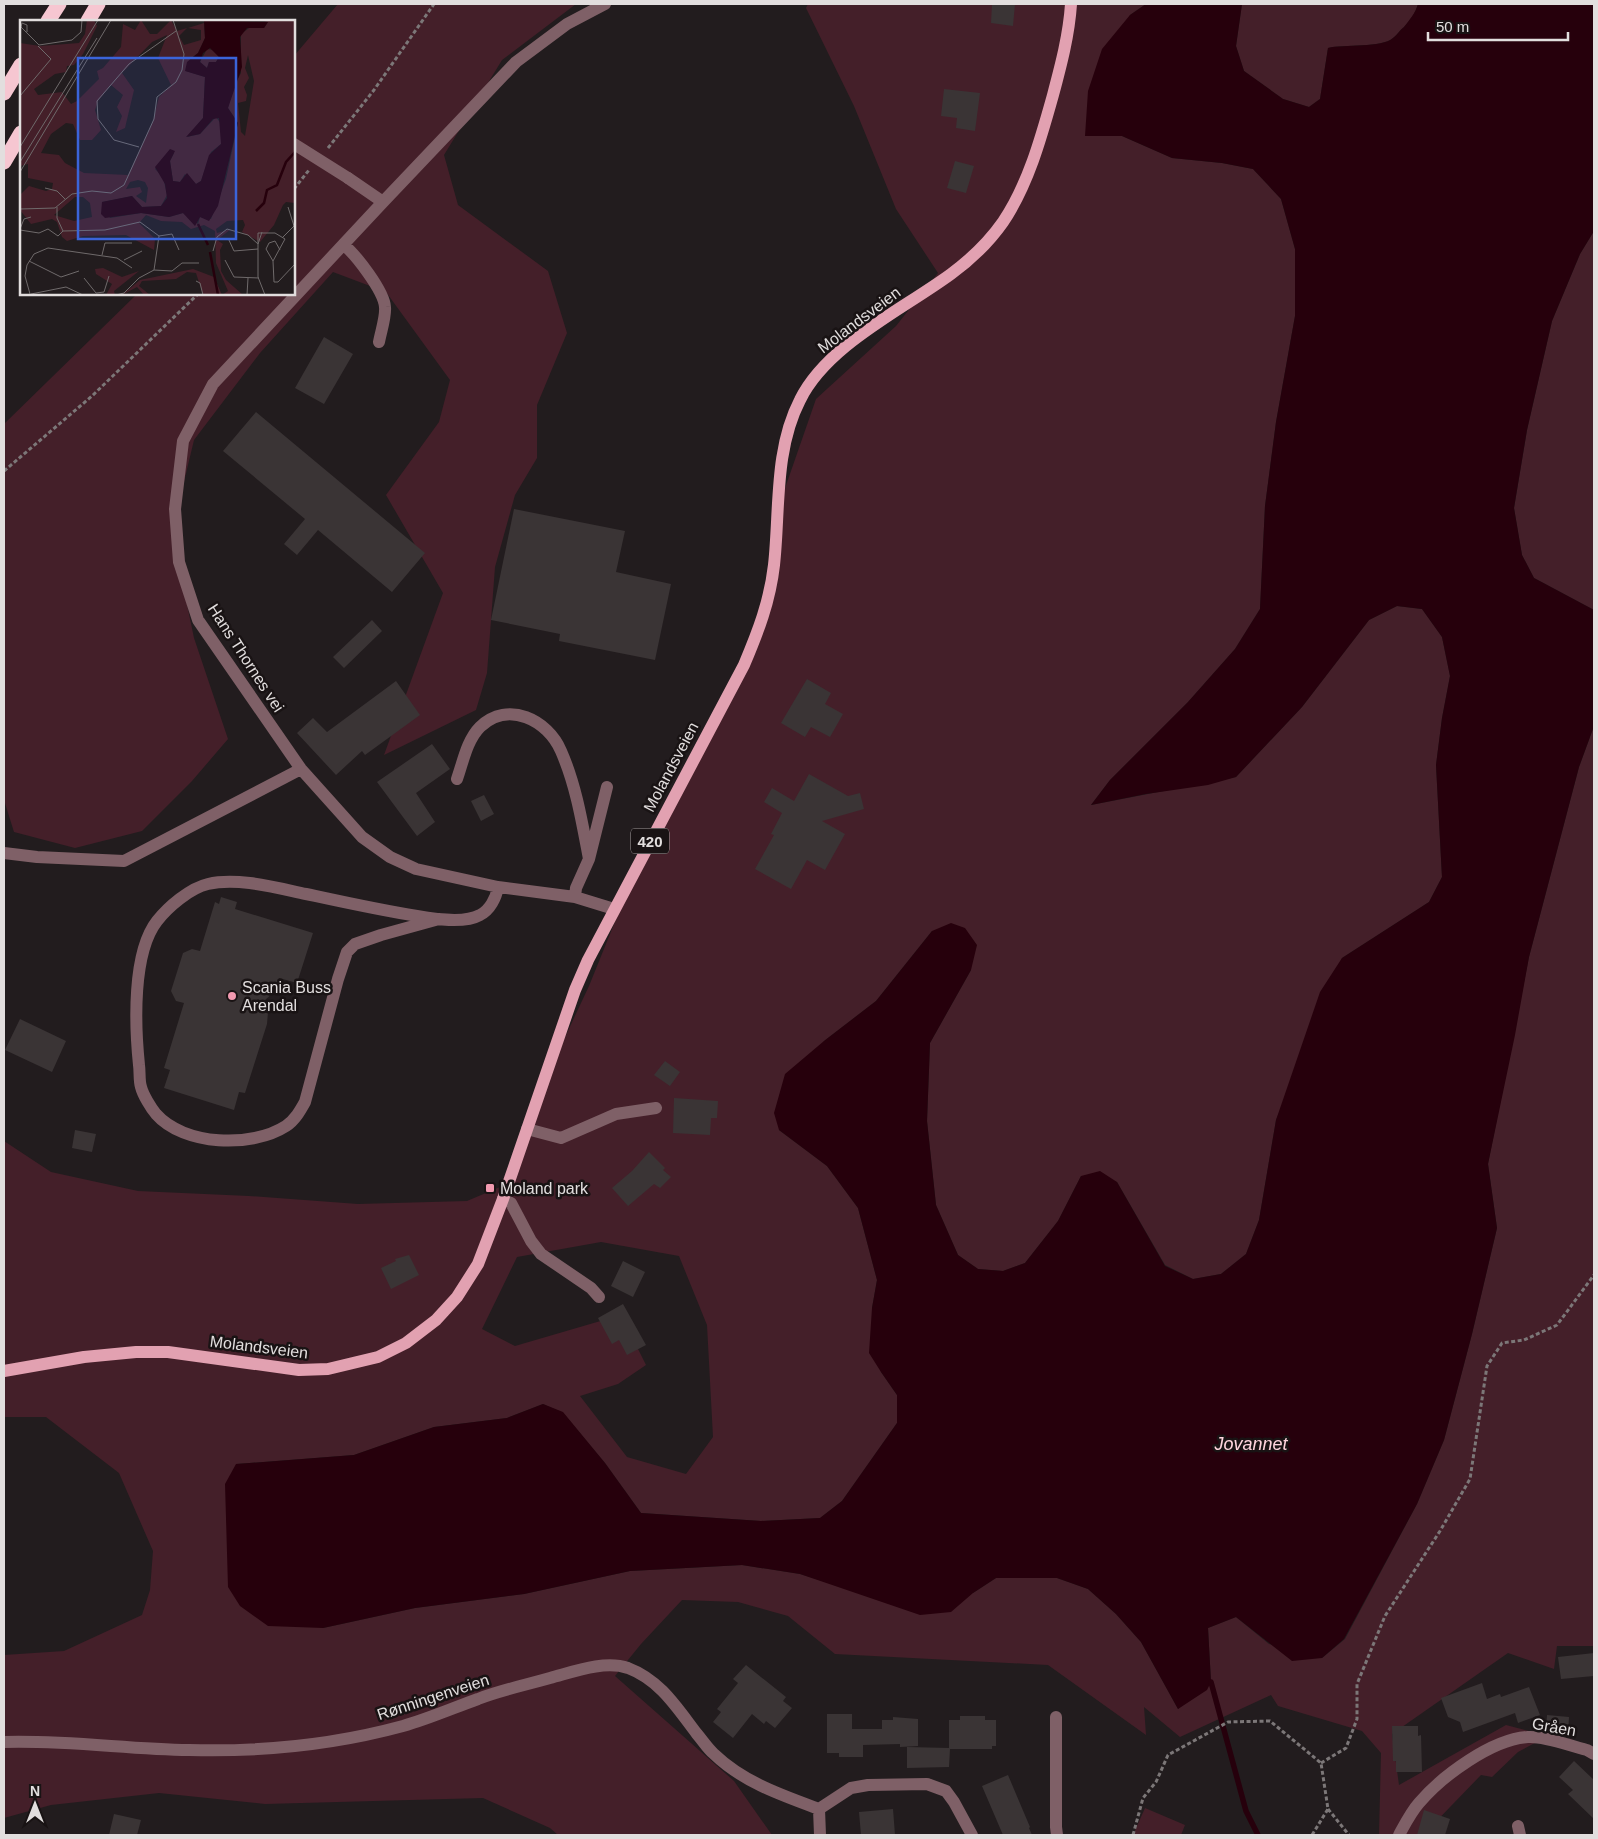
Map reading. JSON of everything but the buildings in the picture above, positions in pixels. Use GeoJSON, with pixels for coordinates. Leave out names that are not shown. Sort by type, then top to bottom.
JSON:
{"type":"FeatureCollection","features":[{"type":"Feature","properties":{"kind":"highway"},"geometry":{"type":"LineString","coordinates":[[49,20],[59,4]]}},
{"type":"Feature","properties":{"kind":"highway"},"geometry":{"type":"LineString","coordinates":[[89,20],[98,4]]}},
{"type":"Feature","properties":{"kind":"highway"},"geometry":{"type":"LineString","coordinates":[[4,93],[20,67]]}},
{"type":"Feature","properties":{"kind":"highway"},"geometry":{"type":"LineString","coordinates":[[4,162],[20,135]]}},
{"type":"Feature","properties":{"kind":"main road","name":"Molandsveien"},"geometry":{"type":"LineString","coordinates":[[4,1371],[84,1357],[136,1352],[168,1352],[299,1370],[328,1369],[378,1357],[406,1342],[436,1320],[457,1296],[478,1264],[503,1199],[575,990],[588,960],[744,665],[761,624],[768,601],[774,566],[784,448],[791,420],[800,399],[815,376],[833,357],[871,328],[968,261],[1003,222],[1027,176],[1046,121],[1070,21],[1071,4]]}},
{"type":"Feature","properties":{"kind":"street","name":"Hans Thornes vei"},"geometry":{"type":"LineString","coordinates":[[605,4],[567,24],[516,62],[382,202],[213,384],[183,441],[175,509],[178,562],[198,620],[301,769],[362,837],[390,857],[416,869],[498,887],[575,897],[614,908]]}},
{"type":"Feature","properties":{"kind":"street"},"geometry":{"type":"LineString","coordinates":[[295,145],[382,202]]}},
{"type":"Feature","properties":{"kind":"street"},"geometry":{"type":"LineString","coordinates":[[344,245],[351,250],[379,291],[385,306],[379,342]]}},
{"type":"Feature","properties":{"kind":"street"},"geometry":{"type":"LineString","coordinates":[[456,779],[469,743],[480,727],[493,718],[507,713],[519,714],[539,723],[561,749],[575,787],[589,858]]}},
{"type":"Feature","properties":{"kind":"street"},"geometry":{"type":"LineString","coordinates":[[4,853],[38,857],[124,861],[301,769]]}},
{"type":"Feature","properties":{"kind":"street"},"geometry":{"type":"LineString","coordinates":[[575,897],[576,888],[589,858],[607,787]]}},
{"type":"Feature","properties":{"kind":"street"},"geometry":{"type":"LineString","coordinates":[[440,919],[355,944],[347,952],[305,1102],[298,1115],[287,1125],[271,1133],[250,1139],[216,1140],[190,1136],[170,1125],[156,1114],[141,1088],[136,1041],[138,981],[146,946],[155,924],[166,910],[185,896],[207,884],[228,882],[272,887],[386,911],[440,919],[466,919],[480,915],[489,908],[497,895],[498,887]]}},
{"type":"Feature","properties":{"kind":"street"},"geometry":{"type":"LineString","coordinates":[[526,1129],[561,1138],[616,1114],[656,1108]]}},
{"type":"Feature","properties":{"kind":"street"},"geometry":{"type":"LineString","coordinates":[[503,1199],[511,1203],[531,1241],[541,1254],[591,1288],[599,1297]]}},
{"type":"Feature","properties":{"kind":"street","name":"Rønningenveien"},"geometry":{"type":"LineString","coordinates":[[4,1742],[91,1744],[189,1750],[268,1750],[334,1742],[406,1725],[481,1698],[574,1672],[603,1666],[617,1666],[628,1668],[652,1680],[669,1697],[712,1753],[739,1775],[784,1796],[819,1808]]}},
{"type":"Feature","properties":{"kind":"street"},"geometry":{"type":"LineString","coordinates":[[1056,1718],[1057,1835]]}},
{"type":"Feature","properties":{"kind":"street","name":"Gråen"},"geometry":{"type":"LineString","coordinates":[[1399,1835],[1418,1804],[1437,1785],[1480,1754],[1511,1740],[1530,1737],[1578,1748],[1594,1754]]}},
{"type":"Feature","properties":{"kind":"street"},"geometry":{"type":"LineString","coordinates":[[820,1835],[819,1808],[851,1788],[868,1785],[926,1784],[946,1791],[972,1835]]}},
{"type":"Feature","properties":{"kind":"path"},"geometry":{"type":"LineString","coordinates":[[328,149],[374,90],[434,4]]}},
{"type":"Feature","properties":{"kind":"path"},"geometry":{"type":"LineString","coordinates":[[295,188],[311,169]]}},
{"type":"Feature","properties":{"kind":"path"},"geometry":{"type":"LineString","coordinates":[[4,471],[92,396],[197,295]]}},
{"type":"Feature","properties":{"kind":"path"},"geometry":{"type":"LineString","coordinates":[[1321,1764],[1346,1748],[1358,1719],[1356,1684],[1386,1616],[1440,1531],[1470,1479],[1487,1366],[1502,1344],[1524,1340],[1557,1325],[1594,1275]]}},
{"type":"Feature","properties":{"kind":"path"},"geometry":{"type":"LineString","coordinates":[[1133,1835],[1143,1798],[1156,1782],[1168,1755],[1228,1722],[1270,1721],[1321,1764],[1328,1809],[1349,1835]]}},
{"type":"Feature","properties":{"kind":"path"},"geometry":{"type":"LineString","coordinates":[[1312,1835],[1328,1809]]}},
{"type":"Feature","properties":{"kind":"shaded area"},"geometry":{"type":"Polygon","coordinates":[[[338,4],[576,4],[502,60],[444,155],[458,205],[548,271],[567,333],[537,405],[537,458],[515,495],[495,567],[487,673],[476,710],[384,755],[443,593],[386,495],[439,422],[450,380],[386,292],[333,272],[260,353],[194,440],[172,532],[194,638],[228,739],[192,781],[142,831],[75,848],[14,832],[4,800],[4,424],[136,295],[295,295],[295,55],[338,4]]]}},
{"type":"Feature","properties":{"kind":"shaded area"},"geometry":{"type":"Polygon","coordinates":[[[808,4],[1146,4],[1130,15],[1086,135],[1122,136],[1172,158],[1222,163],[1253,169],[1281,199],[1295,249],[1295,316],[1276,422],[1265,506],[1260,609],[1235,649],[1188,702],[1110,780],[1091,805],[1236,777],[1302,707],[1369,620],[1397,606],[1422,609],[1442,637],[1450,676],[1436,765],[1442,877],[1429,902],[1342,958],[1276,1120],[1259,1220],[1246,1254],[1221,1274],[1193,1279],[1165,1265],[1117,1182],[1081,1176],[1058,1221],[1025,1263],[1003,1271],[978,1269],[958,1255],[936,1205],[927,1121],[930,1043],[971,970],[932,931],[876,1001],[824,1041],[779,1130],[827,1166],[858,1208],[877,1280],[872,1308],[881,1372],[897,1395],[897,1423],[842,1501],[820,1518],[761,1521],[641,1513],[605,1463],[563,1413],[543,1404],[507,1418],[434,1427],[354,1455],[236,1464],[323,1628],[415,1608],[524,1594],[630,1571],[742,1565],[800,1574],[851,1590],[973,1593],[996,1578],[1057,1578],[1088,1589],[1116,1614],[1141,1642],[1178,1709],[1211,1682],[1208,1628],[1236,1617],[1269,1644],[1322,1658],[1345,1639],[1417,1504],[1444,1440],[1497,1228],[1488,1164],[1529,957],[1579,767],[1594,726],[1594,1646],[1557,1646],[1554,1669],[1508,1653],[1392,1734],[1399,1785],[1506,1725],[1548,1736],[1518,1752],[1492,1777],[1481,1775],[1423,1835],[1379,1835],[1381,1753],[1362,1731],[1278,1706],[1271,1695],[1180,1737],[1144,1707],[1146,1735],[1048,1665],[835,1654],[788,1616],[738,1602],[682,1600],[641,1644],[615,1676],[734,1781],[772,1835],[558,1835],[550,1828],[483,1798],[265,1804],[159,1793],[51,1805],[4,1818],[4,1655],[64,1651],[142,1615],[150,1590],[153,1551],[119,1473],[46,1417],[4,1417],[4,1141],[51,1172],[138,1191],[249,1196],[358,1204],[467,1201],[500,1187],[542,1086],[589,986],[631,882],[752,653],[783,494],[816,399],[896,326],[938,273],[896,209],[854,106],[806,8],[808,4]],[[601,1242],[517,1257],[482,1329],[515,1346],[621,1315],[646,1365],[618,1384],[580,1396],[627,1457],[686,1474],[713,1437],[707,1325],[679,1256],[601,1242]]]}},
{"type":"Feature","properties":{"kind":"shaded area"},"geometry":{"type":"Polygon","coordinates":[[[1242,4],[1418,4],[1409,21],[1388,41],[1372,45],[1328,48],[1320,99],[1309,107],[1283,99],[1244,71],[1236,46],[1242,4]]]}},
{"type":"Feature","properties":{"kind":"shaded area"},"geometry":{"type":"Polygon","coordinates":[[[1594,231],[1594,610],[1534,578],[1522,555],[1514,508],[1527,430],[1552,321],[1580,254],[1594,231]]]}},
{"type":"Feature","properties":{"kind":"shaded area"},"geometry":{"type":"Polygon","coordinates":[[[1145,1808],[1185,1825],[1181,1835],[1133,1835],[1145,1808]]]}},
{"type":"Feature","properties":{"kind":"water","name":"Jovannet"},"geometry":{"type":"Polygon","coordinates":[[[1146,4],[1242,4],[1236,46],[1244,71],[1283,99],[1309,107],[1320,99],[1328,48],[1372,45],[1388,41],[1404,27],[1414,14],[1418,4],[1594,4],[1594,231],[1580,254],[1552,321],[1527,430],[1514,508],[1522,555],[1534,578],[1594,610],[1594,726],[1579,767],[1529,957],[1488,1164],[1497,1228],[1444,1440],[1417,1504],[1344,1639],[1322,1658],[1292,1661],[1236,1617],[1208,1628],[1211,1682],[1207,1690],[1178,1709],[1141,1642],[1116,1614],[1088,1589],[1057,1578],[996,1578],[973,1593],[951,1612],[920,1615],[800,1574],[742,1565],[630,1571],[524,1594],[415,1608],[323,1628],[268,1626],[240,1606],[228,1587],[225,1484],[236,1464],[354,1455],[434,1427],[507,1418],[543,1404],[563,1412],[605,1463],[641,1513],[761,1521],[820,1518],[842,1501],[897,1423],[897,1395],[869,1353],[872,1308],[877,1280],[858,1208],[827,1166],[779,1130],[774,1113],[785,1074],[876,1001],[932,931],[951,923],[965,928],[977,945],[971,970],[930,1043],[927,1121],[936,1205],[958,1255],[978,1269],[1003,1271],[1025,1263],[1058,1221],[1081,1176],[1100,1171],[1117,1182],[1165,1266],[1193,1279],[1221,1274],[1246,1254],[1259,1220],[1276,1120],[1320,992],[1342,958],[1429,902],[1442,877],[1436,765],[1450,676],[1442,637],[1422,609],[1397,606],[1369,620],[1302,707],[1236,777],[1208,785],[1146,794],[1091,805],[1110,780],[1188,702],[1235,649],[1260,609],[1265,506],[1276,422],[1295,316],[1295,249],[1281,199],[1253,169],[1222,163],[1172,158],[1122,136],[1085,136],[1088,91],[1102,49],[1130,15],[1146,4]]]}},
{"type":"Feature","properties":{"kind":"waterway"},"geometry":{"type":"LineString","coordinates":[[1211,1682],[1246,1811],[1258,1835]]}},
{"type":"Feature","properties":{"kind":"place","name":"Scania Buss Arendal"},"geometry":{"type":"Point","coordinates":[232,996]}},
{"type":"Feature","properties":{"kind":"place","name":"Moland park"},"geometry":{"type":"Point","coordinates":[490,1188]}}]}
